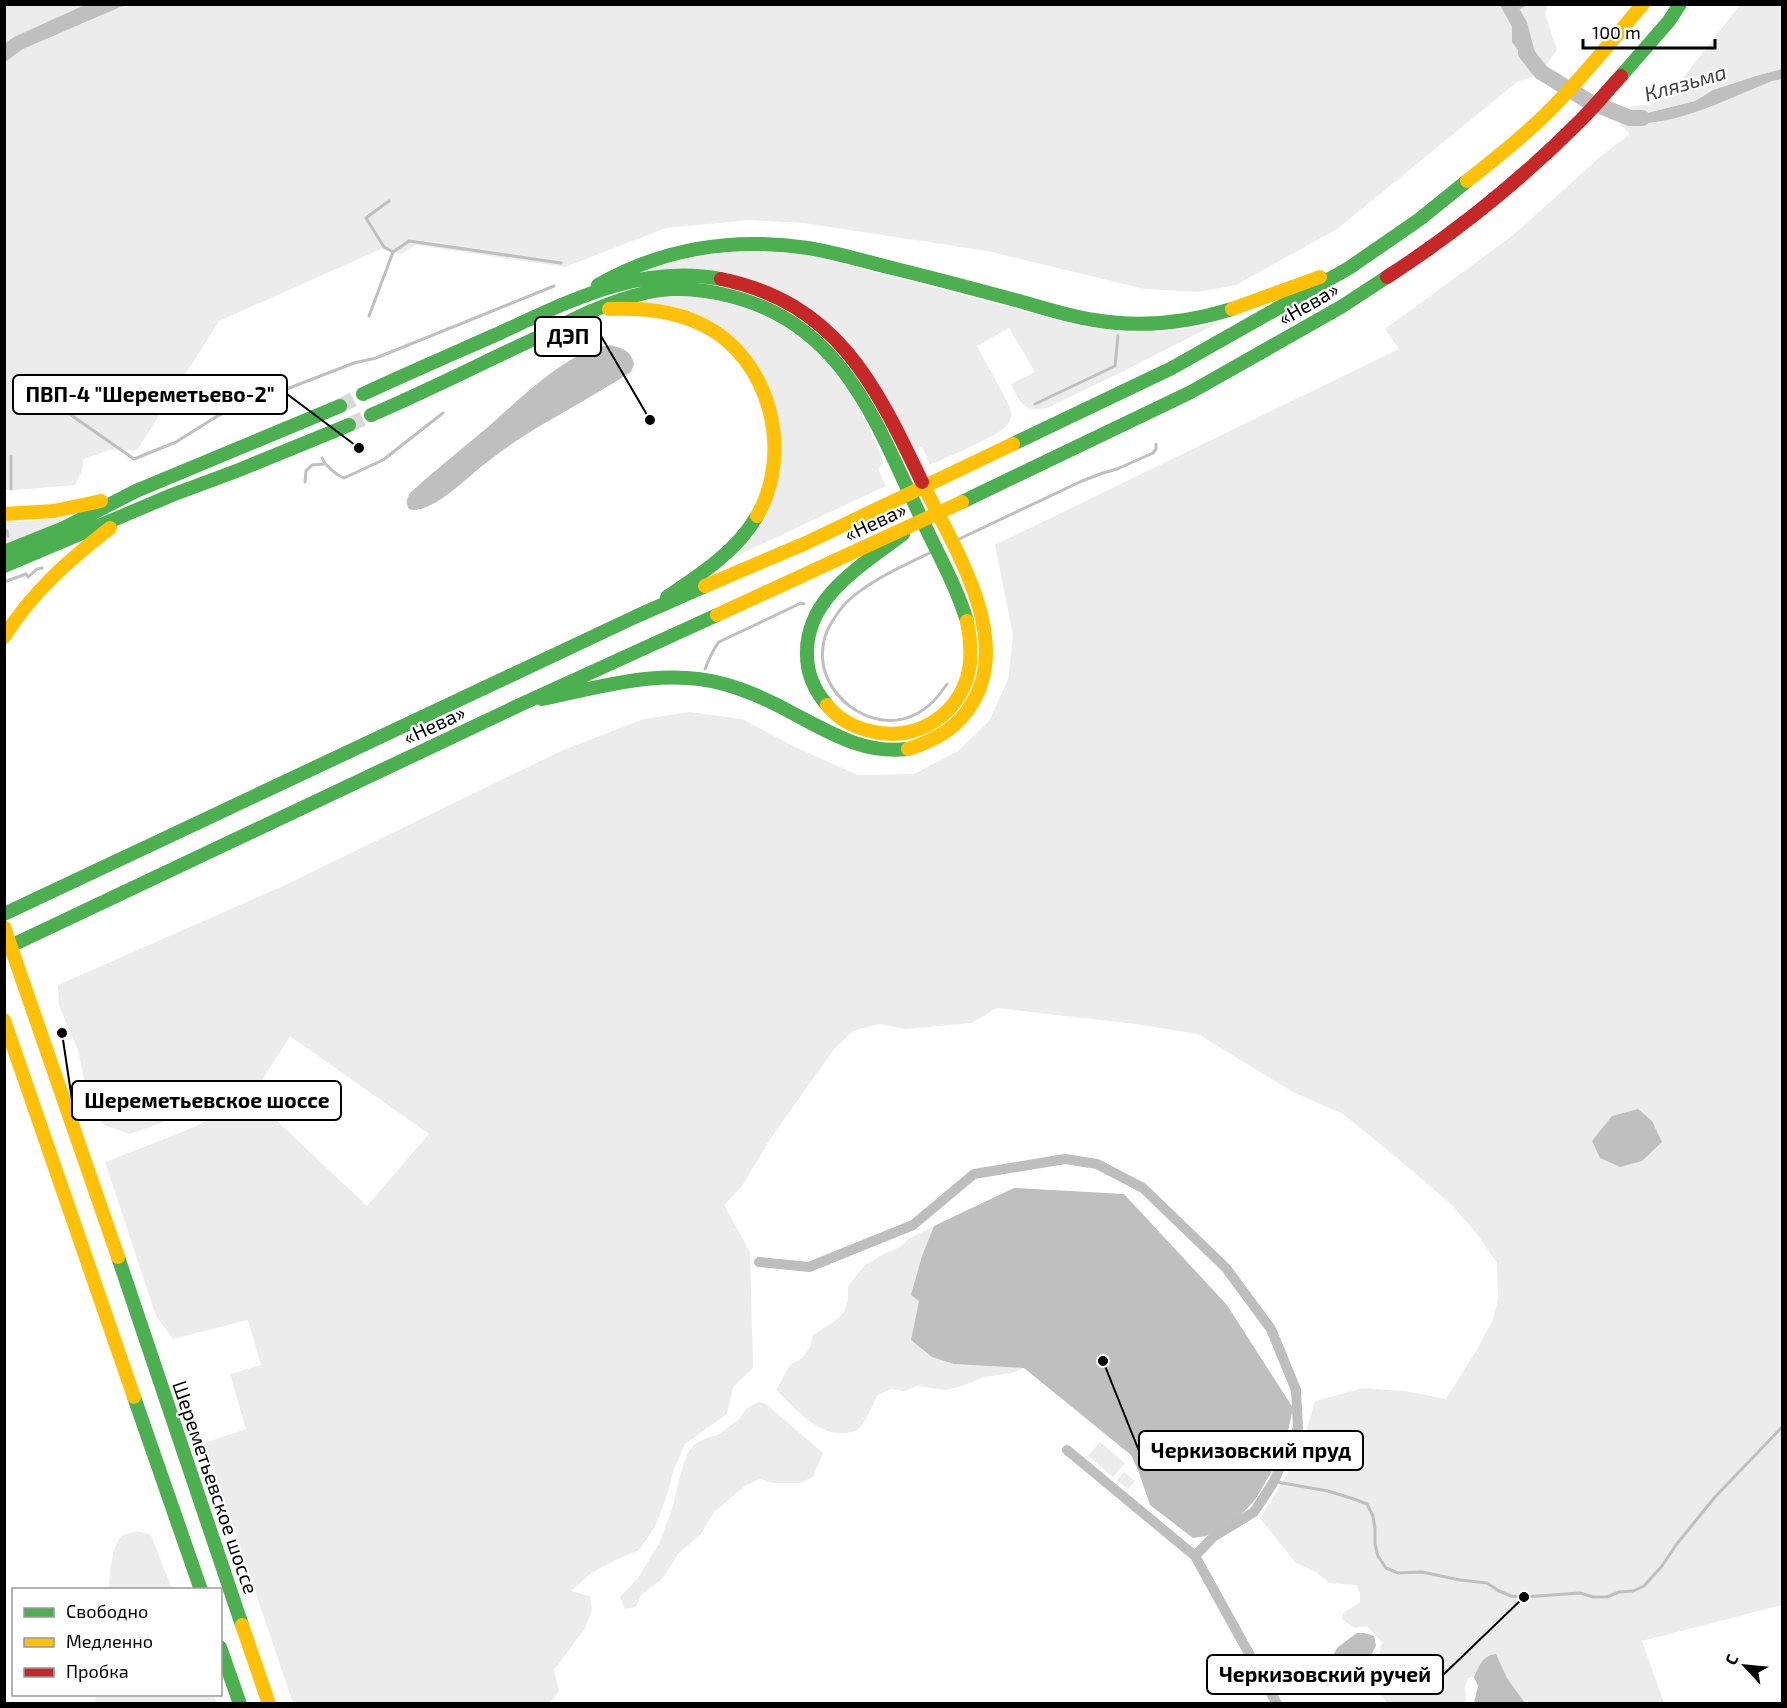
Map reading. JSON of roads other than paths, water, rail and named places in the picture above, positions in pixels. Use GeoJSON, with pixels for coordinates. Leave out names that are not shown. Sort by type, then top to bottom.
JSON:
{"type":"FeatureCollection","features":[{"type":"Feature","properties":{"kind":"main road","name":"«Нева»"},"geometry":{"type":"LineString","coordinates":[[4,914],[637,616],[806,543],[1172,368],[1349,268],[1420,219],[1468,182],[1552,108],[1603,52],[1642,4]]}},
{"type":"Feature","properties":{"kind":"main road","name":"«Нева»"},"geometry":{"type":"LineString","coordinates":[[4,948],[524,703],[917,523],[1191,392],[1341,307],[1413,260],[1461,225],[1528,170],[1582,119],[1669,21],[1680,4]]}},
{"type":"Feature","properties":{"kind":"main road"},"geometry":{"type":"LineString","coordinates":[[579,297],[612,275],[674,253],[717,246],[773,245],[806,248],[848,256],[1077,317],[1118,323],[1157,324],[1200,319],[1238,308],[1349,268]]}},
{"type":"Feature","properties":{"kind":"main road"},"geometry":{"type":"LineString","coordinates":[[363,394],[579,297],[634,280],[678,275],[721,279],[749,286],[781,299],[819,323],[836,339],[866,376],[907,451],[959,560],[982,616],[986,637],[985,675],[970,708],[957,724],[943,735],[922,745],[902,750],[870,749],[855,745],[746,691],[710,680],[665,677],[524,703]]}},
{"type":"Feature","properties":{"kind":"main road"},"geometry":{"type":"LineString","coordinates":[[371,415],[591,311],[619,300],[655,291],[716,293],[744,300],[775,313],[809,334],[841,366],[855,384],[960,602],[971,640],[969,672],[964,687],[956,702],[943,716],[918,731],[900,735],[871,733],[845,722],[823,704],[810,677],[807,648],[809,633],[814,617],[833,591],[917,523]]}},
{"type":"Feature","properties":{"kind":"main road"},"geometry":{"type":"LineString","coordinates":[[591,311],[618,308],[665,311],[688,317],[711,329],[730,342],[749,363],[768,403],[775,436],[775,460],[770,488],[756,519],[736,543],[692,581],[637,616]]}},
{"type":"Feature","properties":{"kind":"main road"},"geometry":{"type":"LineString","coordinates":[[4,552],[64,528],[136,491],[340,406]]}},
{"type":"Feature","properties":{"kind":"main road"},"geometry":{"type":"LineString","coordinates":[[4,566],[349,425]]}},
{"type":"Feature","properties":{"kind":"main road"},"geometry":{"type":"LineString","coordinates":[[4,514],[49,512],[80,507],[136,491]]}},
{"type":"Feature","properties":{"kind":"main road"},"geometry":{"type":"LineString","coordinates":[[4,637],[15,619],[57,569],[129,513]]}},
{"type":"Feature","properties":{"kind":"main road","name":"Шереметьевское шоссе"},"geometry":{"type":"LineString","coordinates":[[4,927],[87,1162],[269,1704]]}},
{"type":"Feature","properties":{"kind":"main road"},"geometry":{"type":"LineString","coordinates":[[4,1020],[200,1588]]}},
{"type":"Feature","properties":{"kind":"main road"},"geometry":{"type":"LineString","coordinates":[[222,1653],[238,1701]]}},
{"type":"Feature","properties":{"kind":"street"},"geometry":{"type":"LineString","coordinates":[[759,1262],[809,1267],[914,1226],[974,1174],[1065,1159],[1097,1164],[1143,1188],[1226,1268],[1271,1329],[1296,1390],[1298,1428],[1273,1483],[1254,1512],[1213,1537],[1195,1556]]}},
{"type":"Feature","properties":{"kind":"street"},"geometry":{"type":"LineString","coordinates":[[1067,1450],[1195,1556],[1277,1704]]}},
{"type":"Feature","properties":{"kind":"waterway"},"geometry":{"type":"LineString","coordinates":[[1517,9],[1526,4]]}},
{"type":"Feature","properties":{"kind":"waterway","name":"Клязьма"},"geometry":{"type":"LineString","coordinates":[[1526,53],[1541,72],[1588,101],[1630,118],[1642,118]]}},
{"type":"Feature","properties":{"kind":"waterway"},"geometry":{"type":"LineString","coordinates":[[389,201],[366,218],[384,247],[393,252]]}},
{"type":"Feature","properties":{"kind":"waterway"},"geometry":{"type":"LineString","coordinates":[[369,316],[393,252],[409,241],[561,263]]}},
{"type":"Feature","properties":{"kind":"waterway"},"geometry":{"type":"LineString","coordinates":[[71,415],[134,459],[176,442],[219,415],[354,363],[376,358],[554,286]]}},
{"type":"Feature","properties":{"kind":"waterway"},"geometry":{"type":"LineString","coordinates":[[1035,404],[1115,366],[1118,336]]}},
{"type":"Feature","properties":{"kind":"waterway"},"geometry":{"type":"LineString","coordinates":[[322,458],[331,469],[344,478],[383,460],[443,413]]}},
{"type":"Feature","properties":{"kind":"waterway"},"geometry":{"type":"LineString","coordinates":[[957,540],[1082,481],[1153,453],[1156,444]]}},
{"type":"Feature","properties":{"kind":"waterway"},"geometry":{"type":"LineString","coordinates":[[11,456],[11,489]]}},
{"type":"Feature","properties":{"kind":"waterway"},"geometry":{"type":"LineString","coordinates":[[305,482],[306,471],[312,465],[324,464]]}},
{"type":"Feature","properties":{"kind":"waterway"},"geometry":{"type":"LineString","coordinates":[[7,531],[8,536]]}},
{"type":"Feature","properties":{"kind":"waterway"},"geometry":{"type":"LineString","coordinates":[[932,552],[882,577],[847,601],[827,632],[823,647],[823,664],[828,680],[837,694],[864,715],[881,720],[897,720],[914,715],[933,702],[947,684]]}},
{"type":"Feature","properties":{"kind":"waterway"},"geometry":{"type":"LineString","coordinates":[[4,582],[26,574],[28,577],[37,569],[42,568]]}},
{"type":"Feature","properties":{"kind":"waterway"},"geometry":{"type":"LineString","coordinates":[[705,669],[719,642],[801,603],[804,604]]}},
{"type":"Feature","properties":{"kind":"waterway"},"geometry":{"type":"LineString","coordinates":[[1277,1482],[1328,1491],[1367,1504],[1373,1516],[1378,1556],[1386,1568],[1398,1573],[1422,1572],[1487,1583],[1511,1596],[1580,1593],[1593,1597],[1607,1597],[1644,1586],[1715,1497],[1782,1427]]}},
{"type":"Feature","properties":{"kind":"tunnel"},"geometry":{"type":"LineString","coordinates":[[340,406],[363,394]]}},
{"type":"Feature","properties":{"kind":"tunnel"},"geometry":{"type":"LineString","coordinates":[[349,425],[371,415]]}},
{"type":"Feature","properties":{"kind":"place","name":"ДЭП"},"geometry":{"type":"Point","coordinates":[650,420]}},
{"type":"Feature","properties":{"kind":"place","name":"ПВП-4 \"Шереметьево-2\""},"geometry":{"type":"Point","coordinates":[359,448]}},
{"type":"Feature","properties":{"kind":"place","name":"Шереметьевское шоссе"},"geometry":{"type":"Point","coordinates":[62,1033]}},
{"type":"Feature","properties":{"kind":"place","name":"Черкизовский пруд"},"geometry":{"type":"Point","coordinates":[1103,1361]}},
{"type":"Feature","properties":{"kind":"place","name":"Черкизовский ручей"},"geometry":{"type":"Point","coordinates":[1524,1597]}}]}
